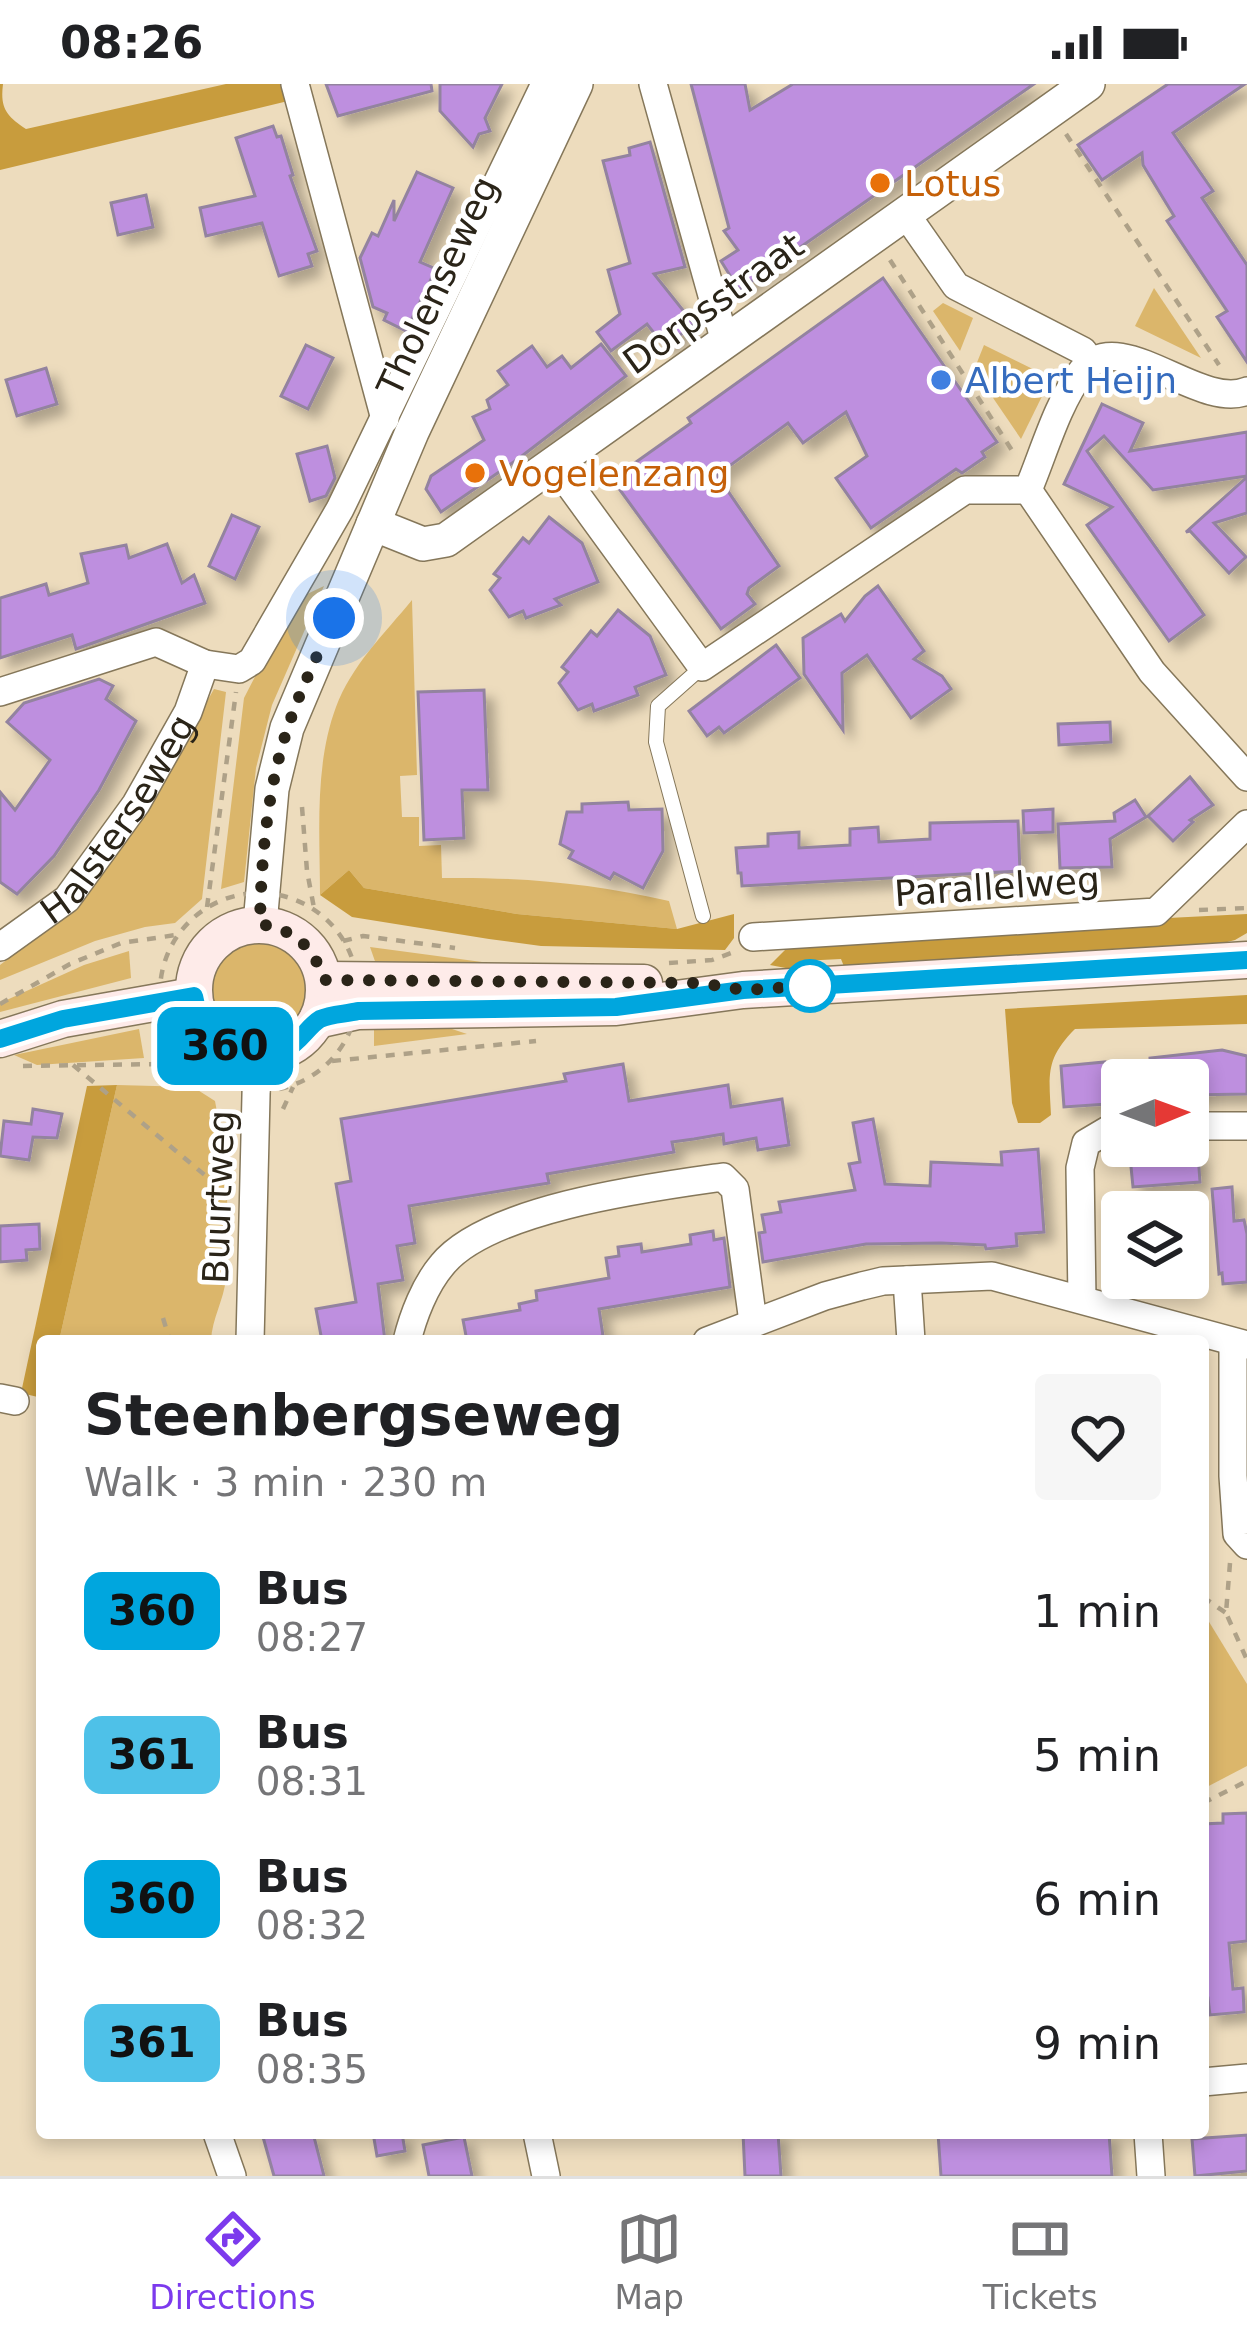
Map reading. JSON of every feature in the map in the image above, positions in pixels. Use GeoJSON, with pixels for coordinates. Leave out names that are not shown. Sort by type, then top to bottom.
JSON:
{"type":"FeatureCollection","features":[{"type":"Feature","properties":{"kind":"main road"},"geometry":{"type":"LineString","coordinates":[[260,924],[278,927],[308,947],[324,980],[316,1020],[298,1043],[271,1054],[243,1054],[219,1042],[201,1022],[194,996],[194,980],[206,951],[230,931],[260,924]]}},
{"type":"Feature","properties":{"kind":"main road"},"geometry":{"type":"LineString","coordinates":[[316,1020],[358,1011],[616,1007],[743,990],[1247,960]]}},
{"type":"Feature","properties":{"kind":"main road"},"geometry":{"type":"LineString","coordinates":[[324,980],[701,983],[743,990]]}},
{"type":"Feature","properties":{"kind":"main road"},"geometry":{"type":"LineString","coordinates":[[7,1054],[63,1019],[194,996]]}},
{"type":"Feature","properties":{"kind":"street"},"geometry":{"type":"LineString","coordinates":[[295,84],[385,419]]}},
{"type":"Feature","properties":{"kind":"street","name":"Tholenseweg"},"geometry":{"type":"LineString","coordinates":[[239,669],[252,661],[340,509],[545,84]]}},
{"type":"Feature","properties":{"kind":"street","name":"Tholenseweg"},"geometry":{"type":"LineString","coordinates":[[260,924],[272,789],[287,728],[500,239],[576,84]]}},
{"type":"Feature","properties":{"kind":"street"},"geometry":{"type":"LineString","coordinates":[[653,84],[725,342]]}},
{"type":"Feature","properties":{"kind":"street","name":"Dorpsstraat"},"geometry":{"type":"LineString","coordinates":[[373,524],[423,544],[446,540],[1088,84]]}},
{"type":"Feature","properties":{"kind":"street"},"geometry":{"type":"LineString","coordinates":[[905,213],[956,286],[1083,351],[1091,364]]}},
{"type":"Feature","properties":{"kind":"street"},"geometry":{"type":"LineString","coordinates":[[1028,490],[1070,394],[1091,364],[1117,357],[1208,392],[1243,393]]}},
{"type":"Feature","properties":{"kind":"street"},"geometry":{"type":"LineString","coordinates":[[555,465],[701,667],[965,490],[1028,490]]}},
{"type":"Feature","properties":{"kind":"street"},"geometry":{"type":"LineString","coordinates":[[1028,490],[1152,672],[1247,777]]}},
{"type":"Feature","properties":{"kind":"street"},"geometry":{"type":"LineString","coordinates":[[340,509],[373,524]]}},
{"type":"Feature","properties":{"kind":"street"},"geometry":{"type":"LineString","coordinates":[[0,692],[156,642],[205,664],[239,669]]}},
{"type":"Feature","properties":{"kind":"street","name":"Halsterseweg"},"geometry":{"type":"LineString","coordinates":[[0,947],[68,899],[136,804],[188,712],[205,664]]}},
{"type":"Feature","properties":{"kind":"street"},"geometry":{"type":"LineString","coordinates":[[1156,912],[1247,824]]}},
{"type":"Feature","properties":{"kind":"street","name":"Parallelweg"},"geometry":{"type":"LineString","coordinates":[[752,937],[1156,912]]}},
{"type":"Feature","properties":{"kind":"street","name":"Buurtweg"},"geometry":{"type":"LineString","coordinates":[[250,1335],[257,1055]]}},
{"type":"Feature","properties":{"kind":"street"},"geometry":{"type":"LineString","coordinates":[[1209,1126],[1247,1126]]}},
{"type":"Feature","properties":{"kind":"street"},"geometry":{"type":"LineString","coordinates":[[1082,1300],[1080,1168],[1086,1143],[1101,1134]]}},
{"type":"Feature","properties":{"kind":"street"},"geometry":{"type":"LineString","coordinates":[[409,1335],[443,1263],[501,1225],[648,1189],[723,1177],[735,1189],[753,1322]]}},
{"type":"Feature","properties":{"kind":"street"},"geometry":{"type":"LineString","coordinates":[[721,1335],[825,1296],[883,1281],[992,1276],[1208,1335]]}},
{"type":"Feature","properties":{"kind":"street"},"geometry":{"type":"LineString","coordinates":[[907,1280],[910,1335]]}},
{"type":"Feature","properties":{"kind":"street"},"geometry":{"type":"LineString","coordinates":[[1209,1335],[1240,1344],[1233,1476],[1242,1540]]}},
{"type":"Feature","properties":{"kind":"street"},"geometry":{"type":"LineString","coordinates":[[1209,1477],[1233,1476]]}},
{"type":"Feature","properties":{"kind":"street"},"geometry":{"type":"LineString","coordinates":[[1209,2081],[1247,2078]]}},
{"type":"Feature","properties":{"kind":"street"},"geometry":{"type":"LineString","coordinates":[[219,2139],[232,2176]]}},
{"type":"Feature","properties":{"kind":"street"},"geometry":{"type":"LineString","coordinates":[[538,2139],[546,2176]]}},
{"type":"Feature","properties":{"kind":"street"},"geometry":{"type":"LineString","coordinates":[[1148,2139],[1151,2176]]}},
{"type":"Feature","properties":{"kind":"lane"},"geometry":{"type":"LineString","coordinates":[[701,667],[658,706],[656,742],[703,916]]}},
{"type":"Feature","properties":{"kind":"path"},"geometry":{"type":"LineString","coordinates":[[1050,111],[1243,393]]}},
{"type":"Feature","properties":{"kind":"path"},"geometry":{"type":"LineString","coordinates":[[874,235],[1012,451],[1028,490]]}},
{"type":"Feature","properties":{"kind":"path"},"geometry":{"type":"LineString","coordinates":[[207,907],[239,669]]}},
{"type":"Feature","properties":{"kind":"path"},"geometry":{"type":"LineString","coordinates":[[302,808],[314,908]]}},
{"type":"Feature","properties":{"kind":"path"},"geometry":{"type":"LineString","coordinates":[[1156,912],[1247,908]]}},
{"type":"Feature","properties":{"kind":"path","name":"Halsterseweg"},"geometry":{"type":"LineString","coordinates":[[0,1004],[70,964],[121,943],[176,935]]}},
{"type":"Feature","properties":{"kind":"path"},"geometry":{"type":"LineString","coordinates":[[7,1054],[27,1065],[194,1068]]}},
{"type":"Feature","properties":{"kind":"path"},"geometry":{"type":"LineString","coordinates":[[73,1065],[240,1204]]}},
{"type":"Feature","properties":{"kind":"path"},"geometry":{"type":"LineString","coordinates":[[163,1318],[168,1335]]}},
{"type":"Feature","properties":{"kind":"path"},"geometry":{"type":"LineString","coordinates":[[1242,1540],[1230,1558],[1226,1613],[1247,1660]]}},
{"type":"Feature","properties":{"kind":"path"},"geometry":{"type":"LineString","coordinates":[[1209,1602],[1226,1613]]}},
{"type":"Feature","properties":{"kind":"path"},"geometry":{"type":"LineString","coordinates":[[1209,1800],[1247,1781]]}},
{"type":"Feature","properties":{"kind":"shaded area"},"geometry":{"type":"Polygon","coordinates":[[[0,84],[6,111],[26,129],[226,84],[283,84],[288,101],[0,170],[0,84]]]}},
{"type":"Feature","properties":{"kind":"shaded area"},"geometry":{"type":"Polygon","coordinates":[[[1154,288],[1201,358],[1135,326],[1154,288]]]}},
{"type":"Feature","properties":{"kind":"shaded area"},"geometry":{"type":"Polygon","coordinates":[[[943,303],[973,318],[960,351],[933,311],[943,303]]]}},
{"type":"Feature","properties":{"kind":"shaded area"},"geometry":{"type":"Polygon","coordinates":[[[984,345],[1051,378],[1021,439],[974,370],[984,345]]]}},
{"type":"Feature","properties":{"kind":"shaded area"},"geometry":{"type":"Polygon","coordinates":[[[324,586],[272,705],[256,768],[244,882],[221,889],[244,698],[288,613],[305,595],[324,586]]]}},
{"type":"Feature","properties":{"kind":"shaded area"},"geometry":{"type":"Polygon","coordinates":[[[412,600],[417,775],[400,776],[402,817],[419,817],[419,846],[441,845],[442,878],[556,882],[669,901],[677,929],[517,914],[364,888],[349,870],[320,895],[321,777],[336,707],[360,664],[412,600]]]}},
{"type":"Feature","properties":{"kind":"shaded area"},"geometry":{"type":"Polygon","coordinates":[[[214,689],[226,692],[202,899],[175,923],[95,941],[0,980],[0,965],[70,905],[124,840],[214,689]]]}},
{"type":"Feature","properties":{"kind":"shaded area"},"geometry":{"type":"Polygon","coordinates":[[[349,870],[364,888],[517,914],[677,929],[734,914],[734,938],[725,950],[541,946],[352,917],[320,895],[349,870]]]}},
{"type":"Feature","properties":{"kind":"shaded area"},"geometry":{"type":"Polygon","coordinates":[[[1247,914],[1247,933],[1208,947],[845,969],[841,959],[801,961],[796,970],[770,965],[798,937],[1247,914]]]}},
{"type":"Feature","properties":{"kind":"shaded area"},"geometry":{"type":"Polygon","coordinates":[[[257,941],[277,944],[300,963],[308,992],[305,1012],[286,1035],[257,1043],[237,1040],[214,1021],[206,992],[209,972],[228,949],[257,941]]]}},
{"type":"Feature","properties":{"kind":"shaded area"},"geometry":{"type":"Polygon","coordinates":[[[370,947],[541,970],[377,967],[370,947]]]}},
{"type":"Feature","properties":{"kind":"shaded area"},"geometry":{"type":"Polygon","coordinates":[[[129,951],[131,978],[0,1012],[0,1003],[84,965],[129,951]]]}},
{"type":"Feature","properties":{"kind":"shaded area"},"geometry":{"type":"Polygon","coordinates":[[[1247,995],[1247,1024],[1075,1029],[1058,1049],[1051,1068],[1051,1115],[1040,1123],[1018,1123],[1012,1103],[1005,1009],[1247,995]]]}},
{"type":"Feature","properties":{"kind":"shaded area"},"geometry":{"type":"Polygon","coordinates":[[[374,1019],[446,1027],[467,1034],[374,1046],[374,1019]]]}},
{"type":"Feature","properties":{"kind":"shaded area"},"geometry":{"type":"Polygon","coordinates":[[[139,1029],[144,1058],[37,1065],[14,1055],[139,1029]]]}},
{"type":"Feature","properties":{"kind":"shaded area"},"geometry":{"type":"Polygon","coordinates":[[[117,1085],[193,1087],[215,1101],[225,1167],[225,1286],[212,1335],[60,1335],[117,1085]]]}},
{"type":"Feature","properties":{"kind":"shaded area"},"geometry":{"type":"Polygon","coordinates":[[[117,1085],[60,1335],[36,1335],[36,1397],[21,1393],[87,1086],[117,1085]]]}},
{"type":"Feature","properties":{"kind":"shaded area"},"geometry":{"type":"Polygon","coordinates":[[[1209,1622],[1247,1684],[1247,1766],[1209,1786],[1209,1622]]]}},
{"type":"Feature","properties":{"kind":"building"},"geometry":{"type":"Polygon","coordinates":[[[326,84],[431,84],[432,91],[338,116],[326,84]]]}},
{"type":"Feature","properties":{"kind":"building"},"geometry":{"type":"Polygon","coordinates":[[[440,84],[502,84],[485,118],[490,131],[479,134],[473,147],[440,111],[440,84]]]}},
{"type":"Feature","properties":{"kind":"building"},"geometry":{"type":"Polygon","coordinates":[[[691,84],[745,84],[750,110],[793,84],[1034,84],[739,290],[721,261],[738,250],[724,231],[729,228],[691,84]]]}},
{"type":"Feature","properties":{"kind":"building"},"geometry":{"type":"Polygon","coordinates":[[[1168,84],[1245,84],[1173,133],[1213,191],[1202,198],[1247,265],[1247,362],[1217,317],[1227,311],[1167,221],[1174,216],[1143,165],[1142,153],[1102,180],[1078,145],[1168,84]]]}},
{"type":"Feature","properties":{"kind":"building"},"geometry":{"type":"Polygon","coordinates":[[[273,126],[277,137],[281,136],[317,251],[308,254],[312,266],[279,276],[262,223],[206,236],[200,208],[255,196],[236,138],[273,126]]]}},
{"type":"Feature","properties":{"kind":"building"},"geometry":{"type":"Polygon","coordinates":[[[650,142],[685,267],[654,274],[694,324],[665,347],[647,324],[611,351],[597,332],[620,314],[608,270],[630,263],[603,161],[630,155],[629,148],[650,142]]]}},
{"type":"Feature","properties":{"kind":"building"},"geometry":{"type":"Polygon","coordinates":[[[417,172],[453,188],[420,262],[436,269],[406,331],[384,320],[387,313],[373,307],[360,258],[372,233],[378,236],[394,200],[394,221],[417,172]]]}},
{"type":"Feature","properties":{"kind":"building"},"geometry":{"type":"Polygon","coordinates":[[[146,195],[153,227],[118,235],[111,203],[146,195]]]}},
{"type":"Feature","properties":{"kind":"building"},"geometry":{"type":"Polygon","coordinates":[[[883,278],[997,442],[962,473],[956,469],[871,528],[836,478],[867,456],[846,412],[803,443],[788,423],[717,475],[779,566],[749,588],[747,594],[755,604],[721,629],[612,479],[691,423],[688,418],[883,278]]]}},
{"type":"Feature","properties":{"kind":"building"},"geometry":{"type":"Polygon","coordinates":[[[601,344],[626,376],[441,512],[426,489],[431,476],[484,440],[473,417],[490,409],[487,400],[508,385],[498,371],[532,346],[547,367],[562,356],[571,368],[601,344]]]}},
{"type":"Feature","properties":{"kind":"building"},"geometry":{"type":"Polygon","coordinates":[[[306,345],[333,358],[308,409],[281,396],[306,345]]]}},
{"type":"Feature","properties":{"kind":"building"},"geometry":{"type":"Polygon","coordinates":[[[46,368],[57,404],[17,416],[6,380],[46,368]]]}},
{"type":"Feature","properties":{"kind":"building"},"geometry":{"type":"Polygon","coordinates":[[[1102,404],[1143,423],[1130,451],[1247,432],[1247,476],[1153,490],[1104,436],[1087,451],[1204,615],[1169,641],[1087,525],[1112,507],[1064,484],[1102,404]]]}},
{"type":"Feature","properties":{"kind":"building"},"geometry":{"type":"Polygon","coordinates":[[[327,446],[335,478],[326,496],[310,501],[297,454],[327,446]]]}},
{"type":"Feature","properties":{"kind":"building"},"geometry":{"type":"Polygon","coordinates":[[[1247,477],[1247,513],[1214,523],[1246,557],[1229,573],[1186,532],[1247,477]]]}},
{"type":"Feature","properties":{"kind":"building"},"geometry":{"type":"Polygon","coordinates":[[[232,515],[259,527],[235,579],[209,566],[232,515]]]}},
{"type":"Feature","properties":{"kind":"building"},"geometry":{"type":"Polygon","coordinates":[[[549,517],[582,543],[598,582],[555,599],[561,605],[526,618],[523,611],[509,617],[490,590],[500,578],[494,574],[523,538],[529,543],[549,517]]]}},
{"type":"Feature","properties":{"kind":"building"},"geometry":{"type":"Polygon","coordinates":[[[167,544],[182,583],[194,575],[205,603],[76,649],[72,635],[0,658],[0,598],[46,584],[49,595],[88,583],[81,554],[126,545],[129,558],[167,544]]]}},
{"type":"Feature","properties":{"kind":"building"},"geometry":{"type":"Polygon","coordinates":[[[878,586],[924,651],[914,659],[942,676],[951,689],[911,718],[867,655],[842,673],[843,730],[804,674],[803,638],[841,614],[845,621],[878,586]]]}},
{"type":"Feature","properties":{"kind":"building"},"geometry":{"type":"Polygon","coordinates":[[[618,610],[650,636],[666,675],[635,687],[638,695],[594,711],[592,704],[578,710],[559,683],[568,672],[562,667],[591,631],[597,636],[618,610]]]}},
{"type":"Feature","properties":{"kind":"building"},"geometry":{"type":"Polygon","coordinates":[[[776,645],[800,678],[724,733],[719,727],[707,736],[689,711],[776,645]]]}},
{"type":"Feature","properties":{"kind":"building"},"geometry":{"type":"Polygon","coordinates":[[[99,679],[113,686],[106,699],[136,721],[99,790],[54,856],[17,894],[0,882],[0,792],[15,810],[50,760],[7,722],[24,703],[99,679]]]}},
{"type":"Feature","properties":{"kind":"building"},"geometry":{"type":"Polygon","coordinates":[[[484,690],[488,790],[462,790],[464,838],[424,840],[418,692],[484,690]]]}},
{"type":"Feature","properties":{"kind":"building"},"geometry":{"type":"Polygon","coordinates":[[[1110,722],[1111,742],[1059,745],[1058,724],[1110,722]]]}},
{"type":"Feature","properties":{"kind":"building"},"geometry":{"type":"Polygon","coordinates":[[[1190,777],[1213,805],[1190,820],[1193,822],[1173,841],[1148,816],[1190,777]]]}},
{"type":"Feature","properties":{"kind":"building"},"geometry":{"type":"Polygon","coordinates":[[[1135,800],[1146,817],[1110,839],[1112,867],[1060,868],[1058,824],[1115,821],[1114,813],[1135,800]]]}},
{"type":"Feature","properties":{"kind":"building"},"geometry":{"type":"Polygon","coordinates":[[[628,802],[629,810],[662,809],[663,851],[643,888],[614,873],[610,879],[569,858],[573,851],[560,844],[567,812],[582,812],[582,804],[628,802]]]}},
{"type":"Feature","properties":{"kind":"building"},"geometry":{"type":"Polygon","coordinates":[[[1053,809],[1053,832],[1024,833],[1023,811],[1053,809]]]}},
{"type":"Feature","properties":{"kind":"building"},"geometry":{"type":"Polygon","coordinates":[[[1018,821],[1020,871],[742,886],[738,873],[736,848],[768,846],[768,834],[799,832],[799,848],[850,845],[850,829],[878,827],[879,842],[930,839],[930,823],[1018,821]]]}},
{"type":"Feature","properties":{"kind":"building"},"geometry":{"type":"Polygon","coordinates":[[[1222,1050],[1247,1056],[1247,1094],[1209,1095],[1209,1059],[1150,1058],[1222,1050]]]}},
{"type":"Feature","properties":{"kind":"building"},"geometry":{"type":"Polygon","coordinates":[[[1101,1062],[1101,1104],[1064,1107],[1061,1066],[1101,1062]]]}},
{"type":"Feature","properties":{"kind":"building"},"geometry":{"type":"Polygon","coordinates":[[[623,1064],[629,1101],[728,1085],[731,1107],[782,1099],[789,1145],[758,1150],[756,1138],[724,1144],[723,1134],[672,1142],[674,1152],[547,1174],[549,1183],[409,1206],[415,1243],[397,1246],[403,1280],[378,1284],[384,1335],[321,1335],[316,1309],[356,1302],[336,1184],[351,1181],[341,1119],[566,1081],[564,1074],[623,1064]]]}},
{"type":"Feature","properties":{"kind":"building"},"geometry":{"type":"Polygon","coordinates":[[[33,1109],[62,1114],[57,1138],[33,1137],[29,1160],[0,1156],[4,1121],[31,1124],[33,1109]]]}},
{"type":"Feature","properties":{"kind":"building"},"geometry":{"type":"Polygon","coordinates":[[[873,1119],[885,1184],[930,1186],[931,1162],[1002,1165],[1001,1152],[1038,1149],[1044,1232],[1016,1234],[1017,1246],[866,1244],[763,1262],[762,1215],[781,1212],[779,1202],[855,1190],[849,1164],[860,1162],[853,1123],[873,1119]]]}},
{"type":"Feature","properties":{"kind":"building"},"geometry":{"type":"Polygon","coordinates":[[[1131,1167],[1199,1167],[1200,1182],[1133,1187],[1131,1167]]]}},
{"type":"Feature","properties":{"kind":"building"},"geometry":{"type":"Polygon","coordinates":[[[1232,1187],[1234,1221],[1244,1220],[1247,1234],[1247,1282],[1223,1284],[1212,1189],[1232,1187]]]}},
{"type":"Feature","properties":{"kind":"building"},"geometry":{"type":"Polygon","coordinates":[[[39,1224],[40,1249],[26,1250],[27,1260],[0,1262],[0,1226],[39,1224]]]}},
{"type":"Feature","properties":{"kind":"building"},"geometry":{"type":"Polygon","coordinates":[[[713,1231],[714,1240],[724,1238],[730,1287],[599,1309],[603,1335],[466,1335],[463,1320],[520,1310],[519,1304],[537,1300],[536,1291],[609,1278],[606,1258],[619,1256],[618,1247],[641,1244],[642,1252],[691,1244],[690,1235],[713,1231]]]}},
{"type":"Feature","properties":{"kind":"building"},"geometry":{"type":"Polygon","coordinates":[[[1247,1813],[1247,1941],[1229,1943],[1233,1989],[1243,1988],[1244,2012],[1210,2015],[1209,1824],[1223,1823],[1223,1814],[1247,1813]]]}},
{"type":"Feature","properties":{"kind":"building"},"geometry":{"type":"Polygon","coordinates":[[[1247,2135],[1247,2171],[1195,2176],[1192,2139],[1247,2135]]]}},
{"type":"Feature","properties":{"kind":"building"},"geometry":{"type":"Polygon","coordinates":[[[264,2139],[315,2139],[324,2176],[274,2176],[264,2139]]]}},
{"type":"Feature","properties":{"kind":"building"},"geometry":{"type":"Polygon","coordinates":[[[374,2139],[403,2139],[405,2151],[377,2156],[374,2139]]]}},
{"type":"Feature","properties":{"kind":"building"},"geometry":{"type":"Polygon","coordinates":[[[464,2139],[472,2176],[429,2176],[423,2145],[464,2139]]]}},
{"type":"Feature","properties":{"kind":"building"},"geometry":{"type":"Polygon","coordinates":[[[743,2139],[778,2139],[781,2176],[745,2176],[743,2139]]]}},
{"type":"Feature","properties":{"kind":"building"},"geometry":{"type":"Polygon","coordinates":[[[938,2139],[1109,2139],[1112,2176],[941,2176],[938,2139]]]}},
{"type":"Feature","properties":{"kind":"bus line","name":"360"},"geometry":{"type":"LineString","coordinates":[[0,1039],[63,1019],[194,996],[209,1033],[230,1049],[257,1055],[298,1043],[316,1020],[358,1011],[616,1007],[743,990],[1247,960]]}},
{"type":"Feature","properties":{"kind":"place","name":"Lotus"},"geometry":{"type":"Point","coordinates":[880,183]}},
{"type":"Feature","properties":{"kind":"place","name":"Albert Heijn"},"geometry":{"type":"Point","coordinates":[941,380]}},
{"type":"Feature","properties":{"kind":"place","name":"Vogelenzang"},"geometry":{"type":"Point","coordinates":[475,473]}},
{"type":"Feature","properties":{"kind":"route"},"geometry":{"type":"LineString","coordinates":[[334,618],[287,728],[272,789],[260,924],[295,935],[318,962],[324,980],[701,983],[743,990],[810,986]]}}]}
